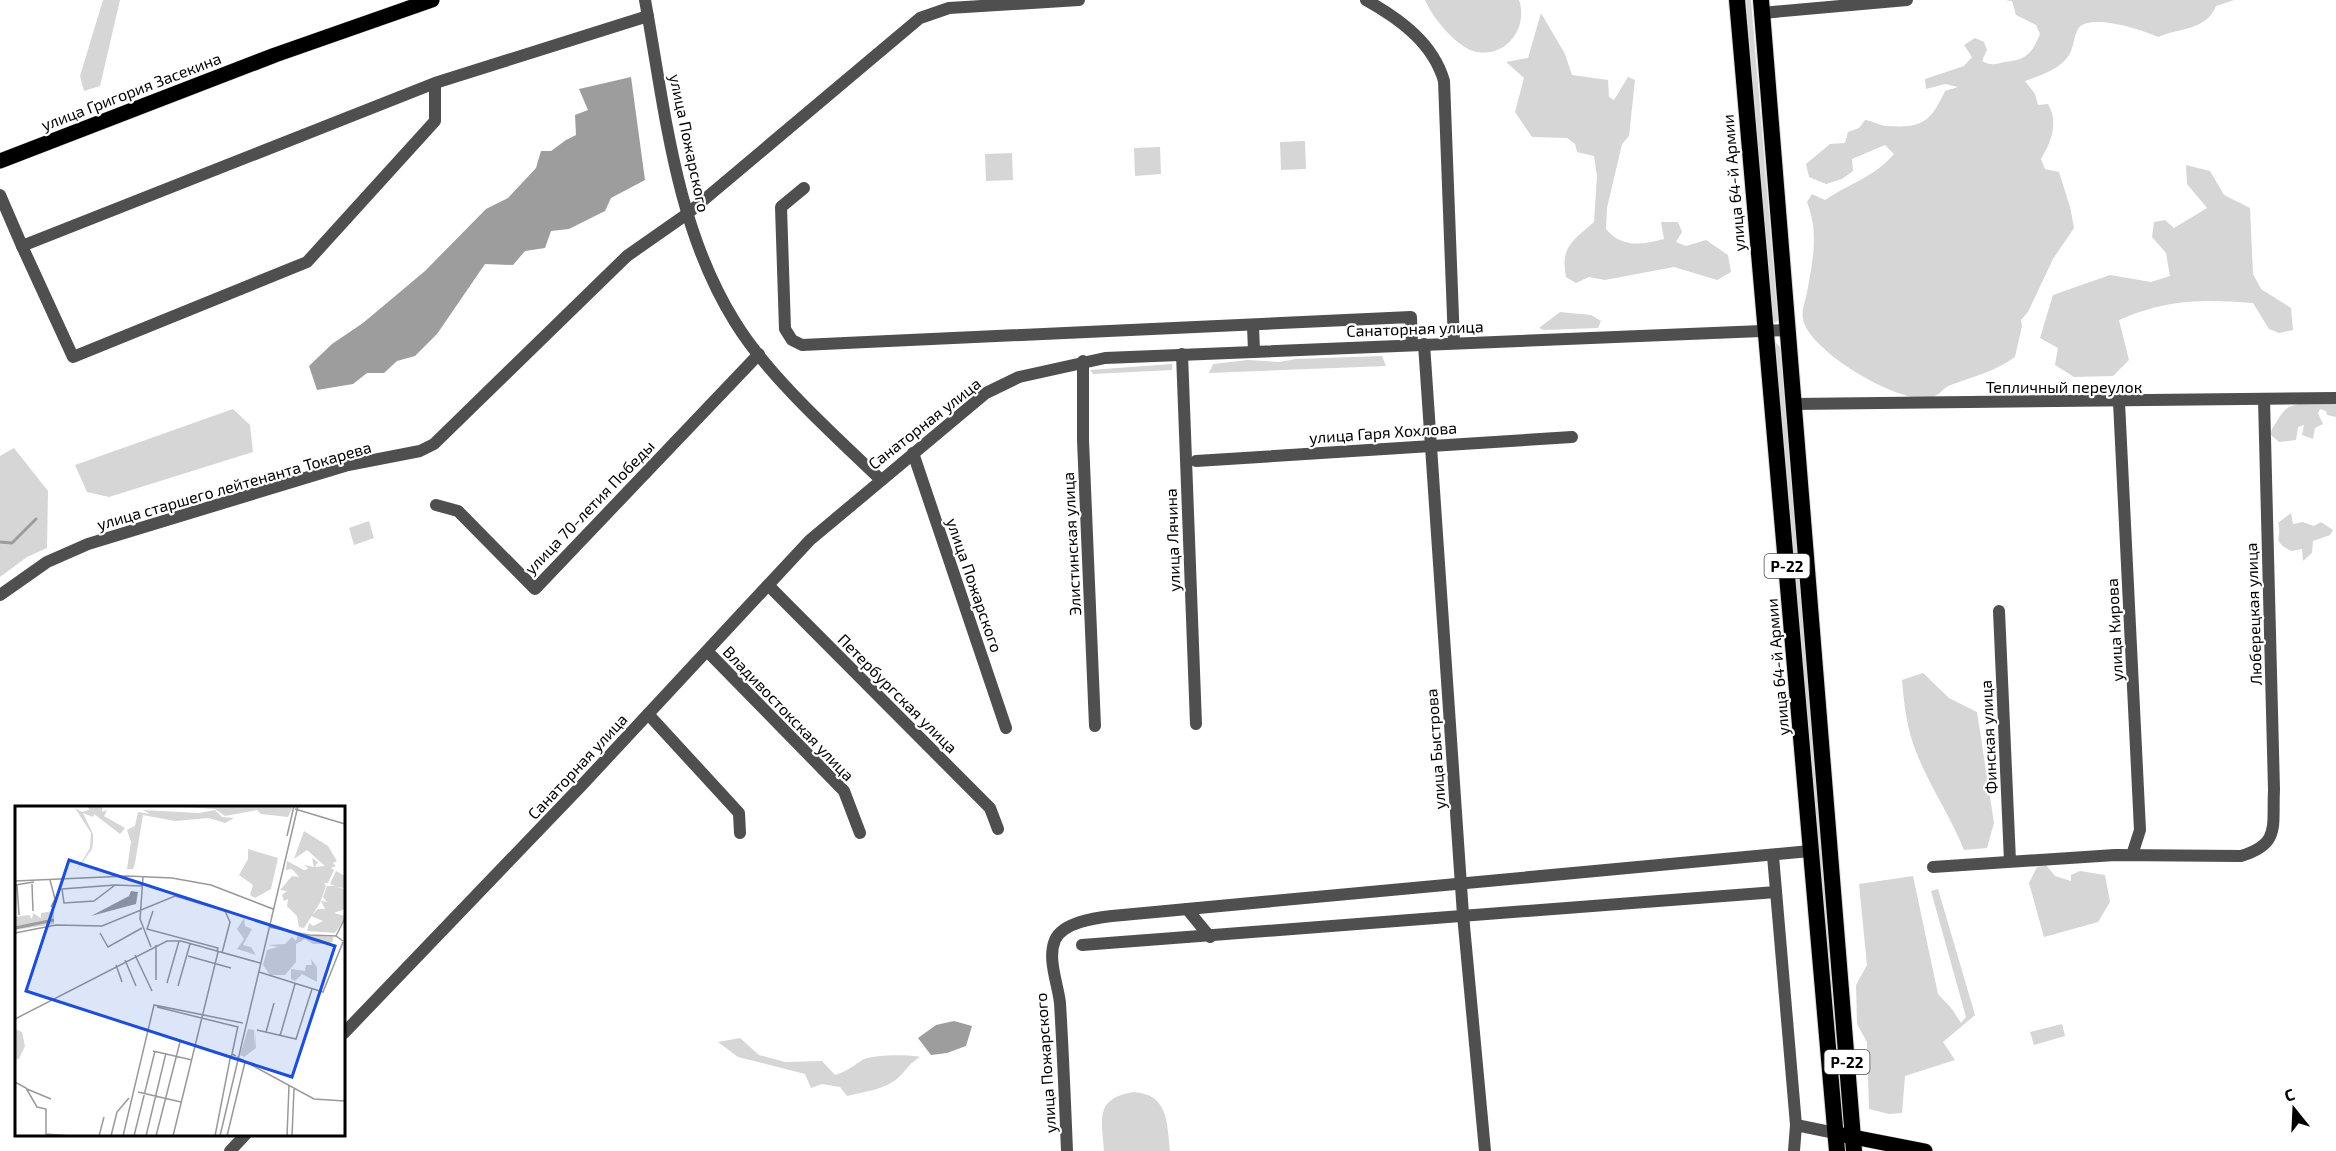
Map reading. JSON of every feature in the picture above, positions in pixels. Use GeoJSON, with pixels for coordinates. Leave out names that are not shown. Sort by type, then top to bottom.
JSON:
{"type":"FeatureCollection","features":[{"type":"Feature","properties":{"kind":"highway","name":"улица 64-й Армии"},"geometry":{"type":"LineString","coordinates":[[1737,0],[1764,332],[1769,359],[1837,1151]]}},
{"type":"Feature","properties":{"kind":"highway","name":"Р-22"},"geometry":{"type":"LineString","coordinates":[[1761,6],[1854,1144]]}},
{"type":"Feature","properties":{"kind":"main road","name":"улица Григория Засекина"},"geometry":{"type":"LineString","coordinates":[[0,161],[275,56],[432,0]]}},
{"type":"Feature","properties":{"kind":"main road"},"geometry":{"type":"LineString","coordinates":[[1835,1133],[1854,1144],[1925,1151]]}},
{"type":"Feature","properties":{"kind":"street","name":"улица Пожарского"},"geometry":{"type":"LineString","coordinates":[[645,0],[687,214],[716,290],[736,324],[759,354],[880,479]]}},
{"type":"Feature","properties":{"kind":"street","name":"улица старшего лейтенанта Токарева"},"geometry":{"type":"LineString","coordinates":[[0,595],[47,562],[88,544],[348,465],[420,451],[453,426],[627,256],[687,214],[926,14],[958,7],[1079,0]]}},
{"type":"Feature","properties":{"kind":"street"},"geometry":{"type":"LineString","coordinates":[[1366,0],[1417,36],[1437,62],[1444,81],[1454,343]]}},
{"type":"Feature","properties":{"kind":"street"},"geometry":{"type":"LineString","coordinates":[[1761,6],[1907,0]]}},
{"type":"Feature","properties":{"kind":"street"},"geometry":{"type":"LineString","coordinates":[[22,246],[435,83],[648,16]]}},
{"type":"Feature","properties":{"kind":"street"},"geometry":{"type":"LineString","coordinates":[[0,195],[73,357],[307,262],[435,122],[435,83]]}},
{"type":"Feature","properties":{"kind":"street"},"geometry":{"type":"LineString","coordinates":[[804,188],[781,207],[785,329],[796,343],[1253,326],[1254,351]]}},
{"type":"Feature","properties":{"kind":"street","name":"улица Быстрова"},"geometry":{"type":"LineString","coordinates":[[1253,326],[1411,317],[1418,344],[1431,446],[1463,915],[1485,1151]]}},
{"type":"Feature","properties":{"kind":"street","name":"Санаторная улица"},"geometry":{"type":"LineString","coordinates":[[345,1032],[826,524],[986,393],[1019,377],[1083,361],[1182,354],[1788,330]]}},
{"type":"Feature","properties":{"kind":"street","name":"улица 70-летия Победы"},"geometry":{"type":"LineString","coordinates":[[436,505],[458,511],[535,589],[759,354]]}},
{"type":"Feature","properties":{"kind":"street","name":"улица Лячина"},"geometry":{"type":"LineString","coordinates":[[1182,354],[1196,724]]}},
{"type":"Feature","properties":{"kind":"street","name":"Элистинская улица"},"geometry":{"type":"LineString","coordinates":[[1083,361],[1083,440],[1095,726]]}},
{"type":"Feature","properties":{"kind":"street","name":"Тепличный переулок"},"geometry":{"type":"LineString","coordinates":[[1793,404],[2336,398]]}},
{"type":"Feature","properties":{"kind":"street","name":"Люберецкая улица"},"geometry":{"type":"LineString","coordinates":[[2132,855],[2241,856],[2259,851],[2270,842],[2273,828],[2264,399]]}},
{"type":"Feature","properties":{"kind":"street","name":"улица Кирова"},"geometry":{"type":"LineString","coordinates":[[2119,402],[2140,830],[2132,855]]}},
{"type":"Feature","properties":{"kind":"street","name":"улица Гаря Хохлова"},"geometry":{"type":"LineString","coordinates":[[1196,460],[1572,437]]}},
{"type":"Feature","properties":{"kind":"street","name":"улица Пожарского"},"geometry":{"type":"LineString","coordinates":[[913,453],[1006,728]]}},
{"type":"Feature","properties":{"kind":"street","name":"Петербургская улица"},"geometry":{"type":"LineString","coordinates":[[768,585],[990,808],[998,829]]}},
{"type":"Feature","properties":{"kind":"street","name":"Финская улица"},"geometry":{"type":"LineString","coordinates":[[1999,611],[2010,861]]}},
{"type":"Feature","properties":{"kind":"street","name":"Владивостокская улица"},"geometry":{"type":"LineString","coordinates":[[707,651],[844,791],[860,833]]}},
{"type":"Feature","properties":{"kind":"street"},"geometry":{"type":"LineString","coordinates":[[648,714],[739,813],[740,833]]}},
{"type":"Feature","properties":{"kind":"street"},"geometry":{"type":"LineString","coordinates":[[1187,909],[1810,851]]}},
{"type":"Feature","properties":{"kind":"street"},"geometry":{"type":"LineString","coordinates":[[1933,867],[2132,855]]}},
{"type":"Feature","properties":{"kind":"street"},"geometry":{"type":"LineString","coordinates":[[1773,856],[1796,1125],[1794,1151]]}},
{"type":"Feature","properties":{"kind":"street"},"geometry":{"type":"LineString","coordinates":[[1082,945],[1776,892]]}},
{"type":"Feature","properties":{"kind":"street","name":"улица Пожарского"},"geometry":{"type":"LineString","coordinates":[[1067,1151],[1060,1001],[1052,952],[1056,938],[1065,929],[1092,919],[1187,909]]}},
{"type":"Feature","properties":{"kind":"street"},"geometry":{"type":"LineString","coordinates":[[1187,909],[1210,937]]}},
{"type":"Feature","properties":{"kind":"street"},"geometry":{"type":"LineString","coordinates":[[1796,1125],[1835,1133]]}},
{"type":"Feature","properties":{"kind":"street"},"geometry":{"type":"LineString","coordinates":[[230,1151],[244,1136]]}},
{"type":"Feature","properties":{"kind":"shaded area"},"geometry":{"type":"Polygon","coordinates":[[[103,0],[120,0],[100,86],[84,91],[80,76],[103,0]]]}},
{"type":"Feature","properties":{"kind":"shaded area"},"geometry":{"type":"Polygon","coordinates":[[[1425,0],[1519,0],[1520,21],[1517,31],[1504,46],[1484,53],[1473,51],[1459,43],[1445,30],[1425,0]]]}},
{"type":"Feature","properties":{"kind":"shaded area"},"geometry":{"type":"Polygon","coordinates":[[[1746,0],[1751,0],[1778,321],[1774,323],[1771,322],[1746,0]]]}},
{"type":"Feature","properties":{"kind":"shaded area"},"geometry":{"type":"Polygon","coordinates":[[[2005,0],[2234,0],[2216,6],[2212,14],[2199,24],[2158,37],[2117,24],[2093,22],[2084,24],[2078,29],[2071,52],[2062,63],[2047,73],[2025,81],[2035,94],[2038,105],[2048,104],[2051,111],[2052,132],[2041,159],[2045,169],[2059,172],[2074,228],[2053,259],[2028,312],[2021,320],[2022,326],[2015,357],[1991,370],[1948,386],[1933,397],[1919,398],[1901,394],[1880,386],[1839,361],[1809,332],[1803,319],[1814,246],[1813,224],[1807,202],[1812,194],[1825,200],[1870,175],[1894,154],[1885,145],[1852,159],[1853,171],[1842,179],[1826,184],[1809,177],[1806,164],[1830,144],[1845,143],[1848,132],[1859,128],[1865,120],[1884,126],[1909,126],[1924,121],[1935,110],[1945,91],[1958,87],[1945,84],[1926,89],[1925,79],[1964,66],[1972,57],[1964,45],[1975,38],[1984,42],[1987,50],[1982,61],[1988,64],[2012,61],[2028,54],[2040,34],[2036,25],[2016,15],[2012,1],[2005,0]]]}},
{"type":"Feature","properties":{"kind":"shaded area"},"geometry":{"type":"Polygon","coordinates":[[[1541,13],[1565,54],[1572,75],[1608,80],[1609,97],[1614,100],[1628,77],[1635,80],[1629,136],[1622,144],[1607,208],[1606,229],[1625,242],[1647,243],[1664,239],[1661,222],[1678,222],[1682,232],[1676,242],[1686,246],[1706,240],[1728,255],[1731,272],[1717,280],[1674,267],[1605,280],[1589,277],[1576,283],[1566,277],[1565,258],[1570,245],[1594,222],[1597,176],[1594,156],[1577,152],[1575,144],[1567,138],[1532,137],[1515,112],[1524,78],[1506,62],[1528,58],[1541,13]]]}},
{"type":"Feature","properties":{"kind":"shaded area"},"geometry":{"type":"Polygon","coordinates":[[[631,77],[645,180],[611,198],[605,211],[569,229],[551,231],[545,248],[525,251],[513,265],[485,264],[437,334],[415,356],[397,361],[384,373],[367,373],[353,384],[317,390],[309,366],[332,344],[363,323],[425,271],[486,209],[508,198],[536,168],[541,151],[551,151],[576,135],[575,115],[588,110],[579,89],[631,77]]]}},
{"type":"Feature","properties":{"kind":"shaded area"},"geometry":{"type":"Polygon","coordinates":[[[1305,141],[1306,169],[1281,170],[1280,142],[1305,141]]]}},
{"type":"Feature","properties":{"kind":"shaded area"},"geometry":{"type":"Polygon","coordinates":[[[1160,147],[1161,174],[1135,176],[1134,148],[1160,147]]]}},
{"type":"Feature","properties":{"kind":"shaded area"},"geometry":{"type":"Polygon","coordinates":[[[1012,153],[1013,180],[986,181],[985,154],[1012,153]]]}},
{"type":"Feature","properties":{"kind":"shaded area"},"geometry":{"type":"Polygon","coordinates":[[[2186,165],[2210,171],[2224,195],[2250,208],[2253,274],[2261,289],[2291,308],[2293,330],[2279,333],[2269,329],[2253,303],[2201,301],[2169,304],[2119,320],[2129,360],[2113,376],[2074,377],[2055,365],[2058,348],[2040,338],[2053,295],[2110,275],[2151,282],[2170,276],[2166,253],[2152,237],[2154,222],[2165,220],[2174,228],[2207,208],[2187,184],[2186,165]]]}},
{"type":"Feature","properties":{"kind":"shaded area"},"geometry":{"type":"Polygon","coordinates":[[[1560,312],[1591,315],[1601,321],[1598,328],[1544,330],[1539,328],[1560,312]]]}},
{"type":"Feature","properties":{"kind":"shaded area"},"geometry":{"type":"Polygon","coordinates":[[[1775,342],[1780,347],[1845,1120],[1842,1124],[1773,345],[1775,342]]]}},
{"type":"Feature","properties":{"kind":"shaded area"},"geometry":{"type":"Polygon","coordinates":[[[1382,356],[1386,366],[1209,373],[1213,364],[1248,360],[1279,362],[1296,359],[1382,356]]]}},
{"type":"Feature","properties":{"kind":"shaded area"},"geometry":{"type":"Polygon","coordinates":[[[1172,364],[1172,370],[1093,374],[1090,370],[1172,364]]]}},
{"type":"Feature","properties":{"kind":"shaded area"},"geometry":{"type":"Polygon","coordinates":[[[2336,403],[2336,417],[2327,415],[2326,411],[2320,409],[2318,413],[2323,424],[2315,428],[2313,439],[2302,435],[2304,425],[2298,427],[2296,440],[2279,442],[2271,435],[2286,409],[2294,405],[2336,403]]]}},
{"type":"Feature","properties":{"kind":"shaded area"},"geometry":{"type":"Polygon","coordinates":[[[233,409],[250,425],[253,452],[109,497],[87,492],[75,465],[233,409]]]}},
{"type":"Feature","properties":{"kind":"shaded area"},"geometry":{"type":"Polygon","coordinates":[[[14,448],[48,491],[47,548],[27,557],[0,577],[0,456],[14,448]]]}},
{"type":"Feature","properties":{"kind":"shaded area"},"geometry":{"type":"Polygon","coordinates":[[[2291,513],[2293,524],[2303,522],[2314,526],[2321,522],[2333,530],[2330,535],[2313,541],[2312,553],[2303,561],[2302,549],[2291,551],[2278,539],[2278,523],[2291,513]]]}},
{"type":"Feature","properties":{"kind":"shaded area"},"geometry":{"type":"Polygon","coordinates":[[[369,521],[374,538],[354,545],[349,528],[369,521]]]}},
{"type":"Feature","properties":{"kind":"shaded area"},"geometry":{"type":"Polygon","coordinates":[[[1923,673],[1949,698],[1977,712],[1994,823],[1987,848],[1964,850],[1922,766],[1914,745],[1906,717],[1902,680],[1923,673]]]}},
{"type":"Feature","properties":{"kind":"shaded area"},"geometry":{"type":"Polygon","coordinates":[[[2046,865],[2055,876],[2071,881],[2071,875],[2080,871],[2105,875],[2110,902],[2098,922],[2044,937],[2029,883],[2037,867],[2046,865]]]}},
{"type":"Feature","properties":{"kind":"shaded area"},"geometry":{"type":"Polygon","coordinates":[[[1913,876],[1938,994],[1961,1023],[1966,1017],[1931,891],[1938,889],[1975,1015],[1943,1042],[1955,1060],[1905,1076],[1902,1113],[1889,1114],[1869,1109],[1867,1042],[1857,1024],[1856,985],[1867,965],[1859,884],[1913,876]]]}},
{"type":"Feature","properties":{"kind":"shaded area"},"geometry":{"type":"Polygon","coordinates":[[[954,1021],[972,1026],[966,1046],[947,1053],[931,1055],[918,1038],[936,1025],[954,1021]]]}},
{"type":"Feature","properties":{"kind":"shaded area"},"geometry":{"type":"Polygon","coordinates":[[[2062,1024],[2065,1036],[2034,1045],[2030,1032],[2062,1024]]]}},
{"type":"Feature","properties":{"kind":"shaded area"},"geometry":{"type":"Polygon","coordinates":[[[740,1038],[759,1055],[785,1062],[822,1061],[835,1075],[864,1059],[900,1055],[920,1057],[889,1084],[847,1096],[840,1087],[822,1084],[811,1088],[805,1074],[738,1057],[718,1042],[740,1038]]]}},
{"type":"Feature","properties":{"kind":"shaded area"},"geometry":{"type":"Polygon","coordinates":[[[1133,1092],[1153,1098],[1164,1111],[1170,1151],[1104,1151],[1102,1120],[1106,1105],[1120,1095],[1133,1092]]]}},
{"type":"Feature","properties":{"kind":"waterway"},"geometry":{"type":"LineString","coordinates":[[0,542],[12,543],[36,519]]}}]}
